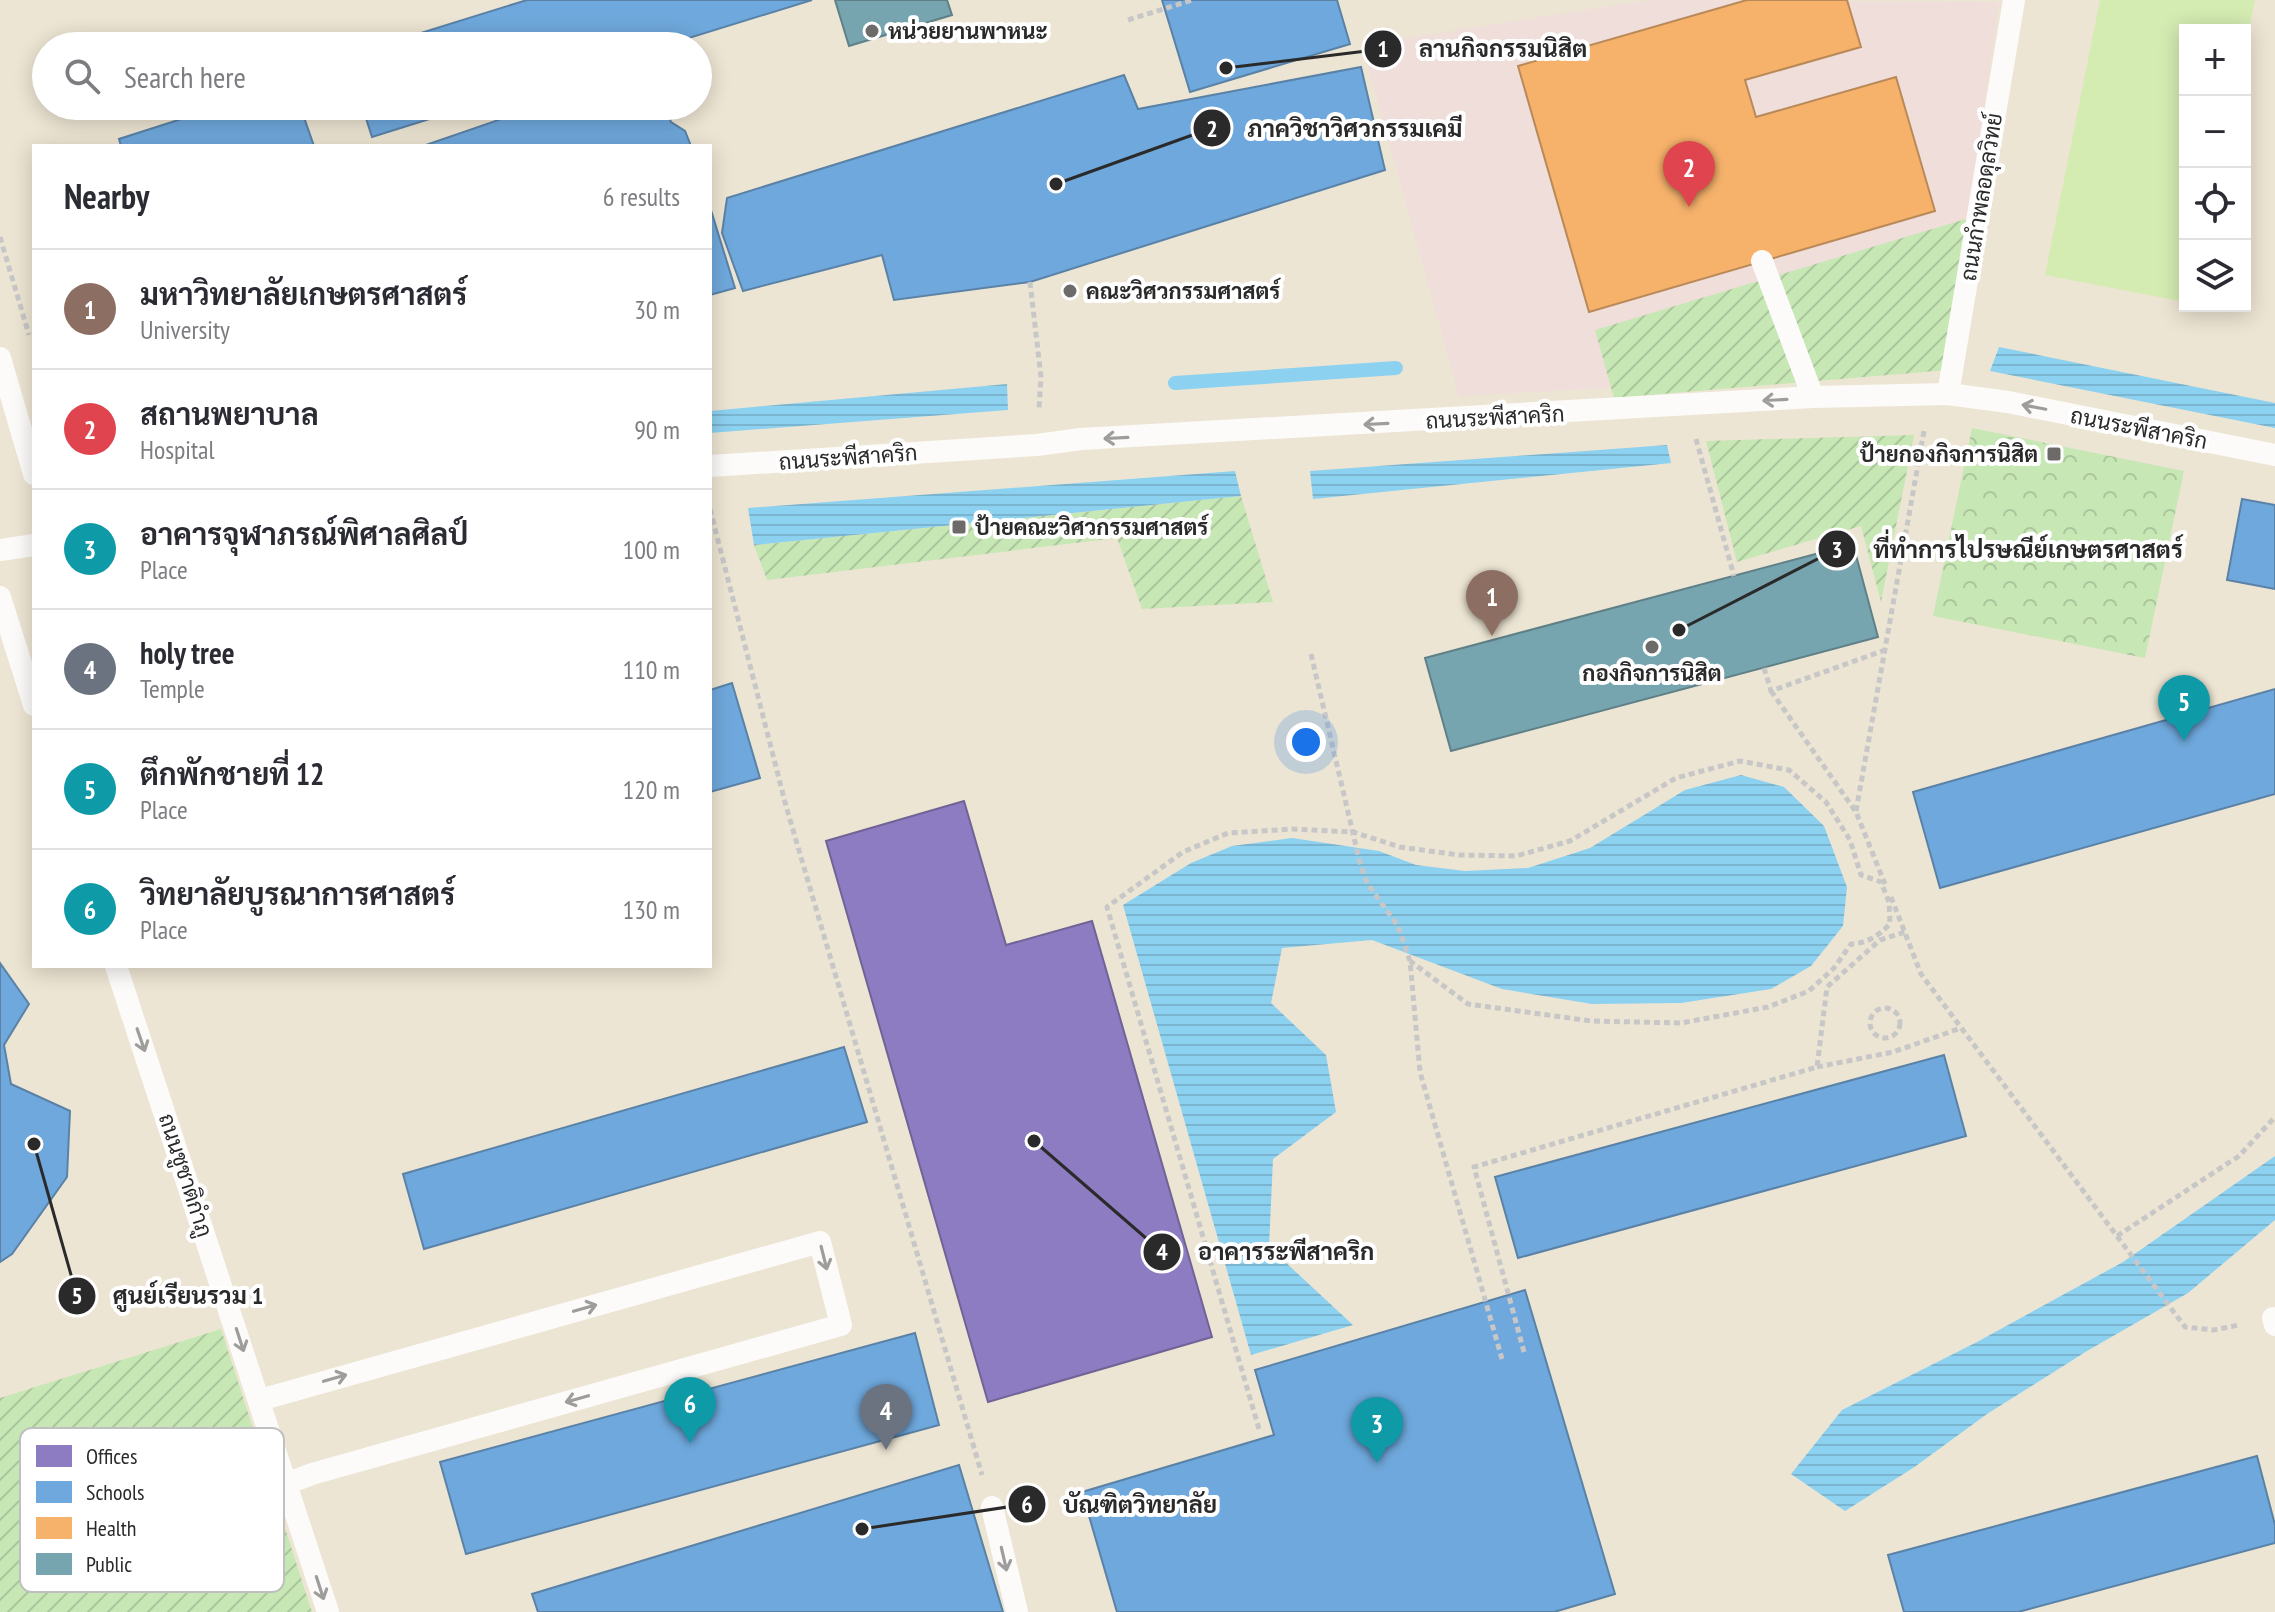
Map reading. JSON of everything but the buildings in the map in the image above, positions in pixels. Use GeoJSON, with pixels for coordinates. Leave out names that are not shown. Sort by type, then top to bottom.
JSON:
{"type":"FeatureCollection","features":[{"type":"Feature","properties":{"kind":"lane","name":"ถนนกำพลอดุลวิทย์"},"geometry":{"type":"LineString","coordinates":[[1948,394],[2014,0]]}},
{"type":"Feature","properties":{"kind":"lane"},"geometry":{"type":"LineString","coordinates":[[1762,261],[1813,397]]}},
{"type":"Feature","properties":{"kind":"lane"},"geometry":{"type":"LineString","coordinates":[[0,358],[32,467]]}},
{"type":"Feature","properties":{"kind":"lane","name":"ถนนระพีสาคริก"},"geometry":{"type":"LineString","coordinates":[[712,466],[1037,445],[1081,439],[1813,397],[1948,394],[2008,402],[2275,455]]}},
{"type":"Feature","properties":{"kind":"lane"},"geometry":{"type":"LineString","coordinates":[[0,550],[32,540]]}},
{"type":"Feature","properties":{"kind":"lane"},"geometry":{"type":"LineString","coordinates":[[0,597],[32,699]]}},
{"type":"Feature","properties":{"kind":"lane","name":"ถนนชูชาติกำภู"},"geometry":{"type":"LineString","coordinates":[[117,968],[269,1428]]}},
{"type":"Feature","properties":{"kind":"lane"},"geometry":{"type":"LineString","coordinates":[[260,1400],[820,1242],[841,1325],[286,1484]]}},
{"type":"Feature","properties":{"kind":"lane","name":"ถนนชูชาติกำภู"},"geometry":{"type":"LineString","coordinates":[[284,1478],[328,1612]]}},
{"type":"Feature","properties":{"kind":"lane"},"geometry":{"type":"LineString","coordinates":[[992,1507],[1017,1612]]}},
{"type":"Feature","properties":{"kind":"path"},"geometry":{"type":"LineString","coordinates":[[1128,20],[1192,0]]}},
{"type":"Feature","properties":{"kind":"path"},"geometry":{"type":"LineString","coordinates":[[0,237],[30,337]]}},
{"type":"Feature","properties":{"kind":"path"},"geometry":{"type":"LineString","coordinates":[[1030,282],[1041,377],[1037,445]]}},
{"type":"Feature","properties":{"kind":"path"},"geometry":{"type":"LineString","coordinates":[[1856,812],[1926,423]]}},
{"type":"Feature","properties":{"kind":"path"},"geometry":{"type":"LineString","coordinates":[[1693,430],[1734,576]]}},
{"type":"Feature","properties":{"kind":"path"},"geometry":{"type":"LineString","coordinates":[[712,517],[786,806],[992,1507]]}},
{"type":"Feature","properties":{"kind":"path"},"geometry":{"type":"LineString","coordinates":[[1771,691],[1885,650]]}},
{"type":"Feature","properties":{"kind":"path"},"geometry":{"type":"LineString","coordinates":[[1311,654],[1367,883],[1398,926],[1410,961],[1420,1072],[1502,1359]]}},
{"type":"Feature","properties":{"kind":"path"},"geometry":{"type":"LineString","coordinates":[[1764,668],[1771,691],[1856,812],[1921,974],[2185,1327],[2214,1330],[2274,1321]]}},
{"type":"Feature","properties":{"kind":"path"},"geometry":{"type":"LineString","coordinates":[[1259,1429],[1107,907],[1183,852],[1228,833],[1292,829],[1353,832],[1400,847],[1459,855],[1516,856],[1570,841],[1676,778],[1740,761],[1789,770],[1826,802],[1850,840],[1861,875],[1881,882],[1889,902],[1890,924],[1879,935],[1862,943],[1851,944],[1834,968],[1809,991],[1768,1007],[1681,1023],[1591,1021],[1468,1004],[1410,961]]}},
{"type":"Feature","properties":{"kind":"path"},"geometry":{"type":"LineString","coordinates":[[1817,1067],[1827,987],[1880,940],[1905,932]]}},
{"type":"Feature","properties":{"kind":"path"},"geometry":{"type":"LineString","coordinates":[[1880,1007],[1892,1008],[1901,1017],[1899,1032],[1889,1038],[1880,1039],[1871,1031],[1870,1016],[1880,1007]]}},
{"type":"Feature","properties":{"kind":"path"},"geometry":{"type":"LineString","coordinates":[[1524,1352],[1474,1167],[1817,1067],[1893,1052],[1961,1028]]}},
{"type":"Feature","properties":{"kind":"path"},"geometry":{"type":"LineString","coordinates":[[1889,1038],[1893,1052]]}},
{"type":"Feature","properties":{"kind":"path"},"geometry":{"type":"LineString","coordinates":[[2117,1236],[2239,1156],[2275,1117]]}},
{"type":"Feature","properties":{"kind":"shaded area"},"geometry":{"type":"Polygon","coordinates":[[[0,0],[2275,0],[2275,1612],[0,1612],[0,0]]]}},
{"type":"Feature","properties":{"kind":"shaded area"},"geometry":{"type":"Polygon","coordinates":[[[1648,0],[1999,2],[1948,370],[1459,396],[1362,45],[1648,0]]]}},
{"type":"Feature","properties":{"kind":"green space"},"geometry":{"type":"Polygon","coordinates":[[[2100,0],[2255,0],[2250,24],[2179,24],[2179,301],[2045,275],[2100,0]]]}},
{"type":"Feature","properties":{"kind":"green space"},"geometry":{"type":"Polygon","coordinates":[[[1969,218],[1948,370],[1614,398],[1595,330],[1969,218]]]}},
{"type":"Feature","properties":{"kind":"green space"},"geometry":{"type":"Polygon","coordinates":[[[1972,428],[2184,471],[2145,658],[1933,616],[1972,428]]]}},
{"type":"Feature","properties":{"kind":"green space"},"geometry":{"type":"Polygon","coordinates":[[[1914,435],[1881,602],[1861,526],[1737,562],[1706,441],[1914,435]]]}},
{"type":"Feature","properties":{"kind":"green space"},"geometry":{"type":"Polygon","coordinates":[[[1241,496],[1273,602],[1142,609],[1117,538],[767,580],[754,545],[1241,496]]]}},
{"type":"Feature","properties":{"kind":"green space"},"geometry":{"type":"Polygon","coordinates":[[[221,1329],[253,1428],[20,1428],[20,1592],[284,1592],[284,1525],[312,1612],[0,1612],[0,1398],[221,1329]]]}},
{"type":"Feature","properties":{"kind":"water"},"geometry":{"type":"Polygon","coordinates":[[[1999,347],[2275,403],[2275,428],[1990,371],[1999,347]]]}},
{"type":"Feature","properties":{"kind":"water"},"geometry":{"type":"Polygon","coordinates":[[[1007,384],[1008,410],[712,433],[712,411],[1007,384]]]}},
{"type":"Feature","properties":{"kind":"water"},"geometry":{"type":"Polygon","coordinates":[[[1667,445],[1671,463],[1313,499],[1310,471],[1667,445]]]}},
{"type":"Feature","properties":{"kind":"water"},"geometry":{"type":"Polygon","coordinates":[[[1235,471],[1241,496],[754,545],[748,508],[1235,471]]]}},
{"type":"Feature","properties":{"kind":"water"},"geometry":{"type":"Polygon","coordinates":[[[1741,775],[1784,787],[1824,826],[1847,887],[1843,926],[1811,966],[1771,989],[1681,1003],[1592,1004],[1502,989],[1372,940],[1282,948],[1271,1003],[1326,1055],[1336,1112],[1273,1159],[1269,1247],[1353,1325],[1251,1355],[1123,905],[1191,863],[1232,846],[1292,838],[1379,851],[1416,865],[1465,871],[1528,868],[1590,848],[1685,790],[1741,775]]]}},
{"type":"Feature","properties":{"kind":"water"},"geometry":{"type":"Polygon","coordinates":[[[2275,1156],[2275,1220],[2188,1293],[1987,1414],[1913,1468],[1845,1511],[1791,1474],[1842,1410],[1977,1342],[2123,1262],[2275,1156]]]}},
{"type":"Feature","properties":{"kind":"waterway"},"geometry":{"type":"LineString","coordinates":[[1175,383],[1396,368]]}},
{"type":"Feature","properties":{"kind":"place","name":"หน่วยยานพาหนะ"},"geometry":{"type":"Point","coordinates":[872,31]}},
{"type":"Feature","properties":{"kind":"place","name":"ลานกิจกรรมนิสิต"},"geometry":{"type":"Point","coordinates":[1226,68]}},
{"type":"Feature","properties":{"kind":"place","name":"ภาควิชาวิศวกรรมเคมี"},"geometry":{"type":"Point","coordinates":[1056,184]}},
{"type":"Feature","properties":{"kind":"place","name":"สถานพยาบาล"},"geometry":{"type":"Point","coordinates":[1689,207]}},
{"type":"Feature","properties":{"kind":"place","name":"คณะวิศวกรรมศาสตร์"},"geometry":{"type":"Point","coordinates":[1070,291]}},
{"type":"Feature","properties":{"kind":"place","name":"ป้ายกองกิจการนิสิต"},"geometry":{"type":"Point","coordinates":[2054,454]}},
{"type":"Feature","properties":{"kind":"place","name":"ป้ายคณะวิศวกรรมศาสตร์"},"geometry":{"type":"Point","coordinates":[959,527]}},
{"type":"Feature","properties":{"kind":"place","name":"ที่ทำการไปรษณีย์เกษตรศาสตร์"},"geometry":{"type":"Point","coordinates":[1679,630]}},
{"type":"Feature","properties":{"kind":"place","name":"มหาวิทยาลัยเกษตรศาสตร์"},"geometry":{"type":"Point","coordinates":[1492,636]}},
{"type":"Feature","properties":{"kind":"place","name":"กองกิจการนิสิต"},"geometry":{"type":"Point","coordinates":[1652,647]}},
{"type":"Feature","properties":{"kind":"place","name":"ตึกพักชายที่ 12"},"geometry":{"type":"Point","coordinates":[2184,741]}},
{"type":"Feature","properties":{"kind":"place","name":"อาคารระพีสาคริก"},"geometry":{"type":"Point","coordinates":[1034,1141]}},
{"type":"Feature","properties":{"kind":"place","name":"ศูนย์เรียนรวม 1"},"geometry":{"type":"Point","coordinates":[34,1144]}},
{"type":"Feature","properties":{"kind":"place","name":"วิทยาลัยบูรณาการศาสตร์"},"geometry":{"type":"Point","coordinates":[690,1443]}},
{"type":"Feature","properties":{"kind":"place","name":"holy tree"},"geometry":{"type":"Point","coordinates":[886,1450]}},
{"type":"Feature","properties":{"kind":"place","name":"อาคารจุฬาภรณ์พิศาลศิลป์"},"geometry":{"type":"Point","coordinates":[1377,1463]}},
{"type":"Feature","properties":{"kind":"place","name":"บัณฑิตวิทยาลัย"},"geometry":{"type":"Point","coordinates":[862,1529]}}]}
